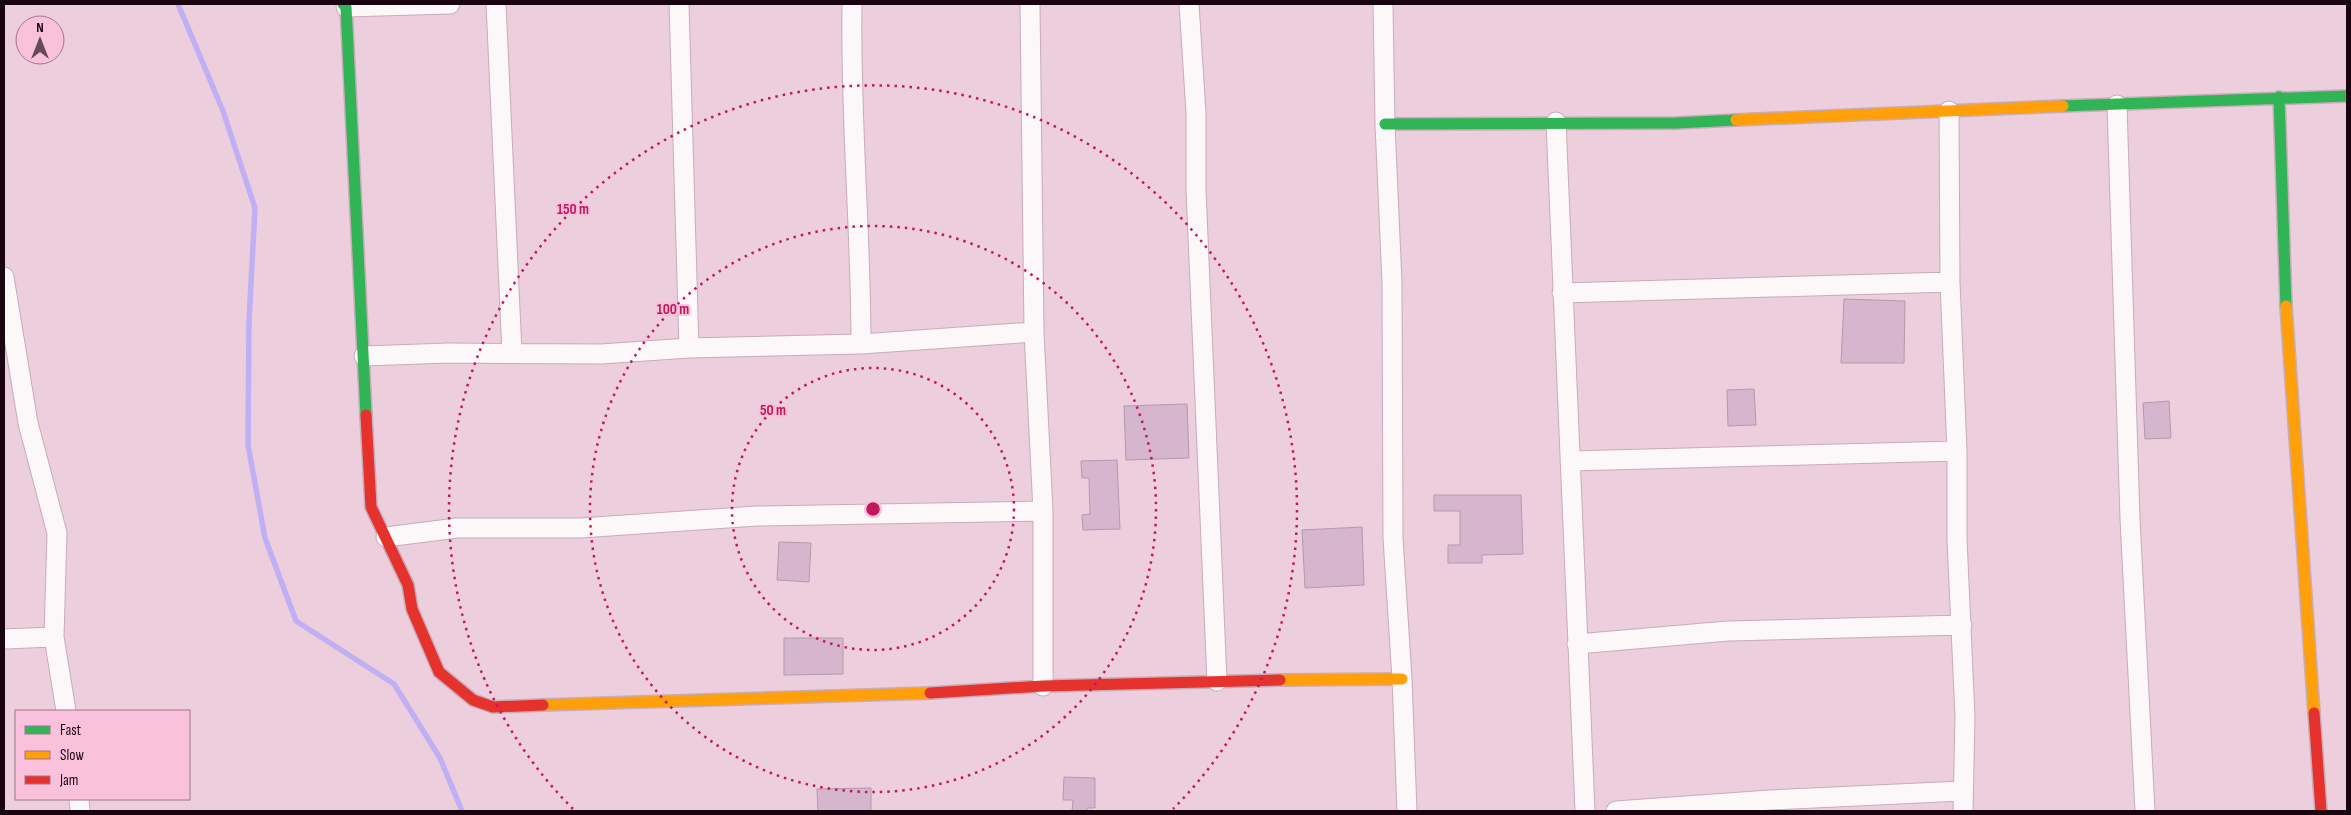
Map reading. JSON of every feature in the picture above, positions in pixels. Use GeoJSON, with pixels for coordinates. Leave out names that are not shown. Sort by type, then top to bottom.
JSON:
{"type":"FeatureCollection","features":[{"type":"Feature","properties":{"kind":"street"},"geometry":{"type":"LineString","coordinates":[[450,4],[345,5],[371,507],[408,585],[414,617],[438,672],[473,700],[493,706],[950,692],[1043,686],[1217,681],[1402,679]]}},
{"type":"Feature","properties":{"kind":"street"},"geometry":{"type":"LineString","coordinates":[[496,4],[512,353]]}},
{"type":"Feature","properties":{"kind":"street"},"geometry":{"type":"LineString","coordinates":[[679,4],[689,348]]}},
{"type":"Feature","properties":{"kind":"street"},"geometry":{"type":"LineString","coordinates":[[852,4],[851,53],[861,266],[861,344]]}},
{"type":"Feature","properties":{"kind":"street"},"geometry":{"type":"LineString","coordinates":[[1030,4],[1034,332],[1043,511],[1043,686]]}},
{"type":"Feature","properties":{"kind":"street"},"geometry":{"type":"LineString","coordinates":[[1188,4],[1196,113],[1196,200],[1217,681]]}},
{"type":"Feature","properties":{"kind":"street"},"geometry":{"type":"LineString","coordinates":[[1383,4],[1385,124],[1392,283],[1393,538],[1402,679],[1407,811]]}},
{"type":"Feature","properties":{"kind":"street"},"geometry":{"type":"LineString","coordinates":[[1385,124],[1676,123],[2279,97],[2347,96]]}},
{"type":"Feature","properties":{"kind":"street"},"geometry":{"type":"LineString","coordinates":[[2279,97],[2286,306],[2321,811]]}},
{"type":"Feature","properties":{"kind":"street"},"geometry":{"type":"LineString","coordinates":[[2117,105],[2130,519],[2146,811]]}},
{"type":"Feature","properties":{"kind":"street"},"geometry":{"type":"LineString","coordinates":[[1949,112],[1950,282],[1957,451],[1957,539],[1965,716],[1963,811]]}},
{"type":"Feature","properties":{"kind":"street"},"geometry":{"type":"LineString","coordinates":[[1556,122],[1585,811]]}},
{"type":"Feature","properties":{"kind":"street"},"geometry":{"type":"LineString","coordinates":[[4,277],[28,423],[57,533],[54,637],[66,710]]}},
{"type":"Feature","properties":{"kind":"street"},"geometry":{"type":"LineString","coordinates":[[1562,292],[1950,282]]}},
{"type":"Feature","properties":{"kind":"street"},"geometry":{"type":"LineString","coordinates":[[364,356],[512,353],[600,354],[689,348],[861,344],[1034,332]]}},
{"type":"Feature","properties":{"kind":"street"},"geometry":{"type":"LineString","coordinates":[[1570,461],[1957,451]]}},
{"type":"Feature","properties":{"kind":"street"},"geometry":{"type":"LineString","coordinates":[[386,537],[457,528],[580,528],[758,516],[1043,511]]}},
{"type":"Feature","properties":{"kind":"street"},"geometry":{"type":"LineString","coordinates":[[1577,644],[1728,631],[1962,625]]}},
{"type":"Feature","properties":{"kind":"street"},"geometry":{"type":"LineString","coordinates":[[4,639],[54,637]]}},
{"type":"Feature","properties":{"kind":"street"},"geometry":{"type":"LineString","coordinates":[[1616,811],[1770,806],[1962,791]]}},
{"type":"Feature","properties":{"kind":"building"},"geometry":{"type":"Polygon","coordinates":[[[1844,299],[1905,301],[1904,363],[1841,363],[1844,299]]]}},
{"type":"Feature","properties":{"kind":"building"},"geometry":{"type":"Polygon","coordinates":[[[1754,389],[1756,425],[1728,426],[1727,390],[1754,389]]]}},
{"type":"Feature","properties":{"kind":"building"},"geometry":{"type":"Polygon","coordinates":[[[2169,401],[2171,438],[2145,439],[2143,403],[2169,401]]]}},
{"type":"Feature","properties":{"kind":"building"},"geometry":{"type":"Polygon","coordinates":[[[1187,404],[1189,458],[1126,460],[1124,406],[1187,404]]]}},
{"type":"Feature","properties":{"kind":"building"},"geometry":{"type":"Polygon","coordinates":[[[1117,460],[1120,529],[1083,530],[1082,515],[1090,514],[1089,478],[1082,478],[1081,461],[1117,460]]]}},
{"type":"Feature","properties":{"kind":"building"},"geometry":{"type":"Polygon","coordinates":[[[1434,495],[1521,495],[1523,554],[1482,555],[1482,563],[1448,563],[1448,545],[1460,545],[1460,511],[1434,511],[1434,495]]]}},
{"type":"Feature","properties":{"kind":"building"},"geometry":{"type":"Polygon","coordinates":[[[1362,527],[1364,585],[1305,588],[1302,530],[1362,527]]]}},
{"type":"Feature","properties":{"kind":"building"},"geometry":{"type":"Polygon","coordinates":[[[779,542],[811,543],[809,582],[777,580],[779,542]]]}},
{"type":"Feature","properties":{"kind":"building"},"geometry":{"type":"Polygon","coordinates":[[[784,638],[843,638],[843,674],[784,675],[784,638]]]}},
{"type":"Feature","properties":{"kind":"building"},"geometry":{"type":"Polygon","coordinates":[[[1064,777],[1095,778],[1095,808],[1087,808],[1087,811],[1072,811],[1073,800],[1063,800],[1064,777]]]}},
{"type":"Feature","properties":{"kind":"building"},"geometry":{"type":"Polygon","coordinates":[[[871,788],[871,811],[818,811],[817,789],[871,788]]]}},
{"type":"Feature","properties":{"kind":"waterway"},"geometry":{"type":"LineString","coordinates":[[178,4],[223,111],[255,208],[249,321],[248,445],[265,538],[296,621],[394,684],[440,758],[462,811]]}},
{"type":"Feature","properties":{"kind":"traffic: fast"},"geometry":{"type":"LineString","coordinates":[[343,4],[346,7],[366,415]]}},
{"type":"Feature","properties":{"kind":"traffic: fast"},"geometry":{"type":"LineString","coordinates":[[2063,106],[2347,96]]}},
{"type":"Feature","properties":{"kind":"traffic: fast"},"geometry":{"type":"LineString","coordinates":[[2279,97],[2286,306]]}},
{"type":"Feature","properties":{"kind":"traffic: fast"},"geometry":{"type":"LineString","coordinates":[[1385,124],[1676,123],[1736,120]]}},
{"type":"Feature","properties":{"kind":"traffic: slow"},"geometry":{"type":"LineString","coordinates":[[1736,120],[2063,106]]}},
{"type":"Feature","properties":{"kind":"traffic: slow"},"geometry":{"type":"LineString","coordinates":[[2286,306],[2314,713]]}},
{"type":"Feature","properties":{"kind":"traffic: slow"},"geometry":{"type":"LineString","coordinates":[[1280,680],[1402,679]]}},
{"type":"Feature","properties":{"kind":"traffic: slow"},"geometry":{"type":"LineString","coordinates":[[543,705],[930,693]]}},
{"type":"Feature","properties":{"kind":"traffic: jam"},"geometry":{"type":"LineString","coordinates":[[366,415],[371,507],[408,585],[412,609],[439,672],[473,700],[493,707],[543,705]]}},
{"type":"Feature","properties":{"kind":"traffic: jam"},"geometry":{"type":"LineString","coordinates":[[930,693],[1043,686],[1280,680]]}},
{"type":"Feature","properties":{"kind":"traffic: jam"},"geometry":{"type":"LineString","coordinates":[[2314,713],[2321,811]]}}]}
